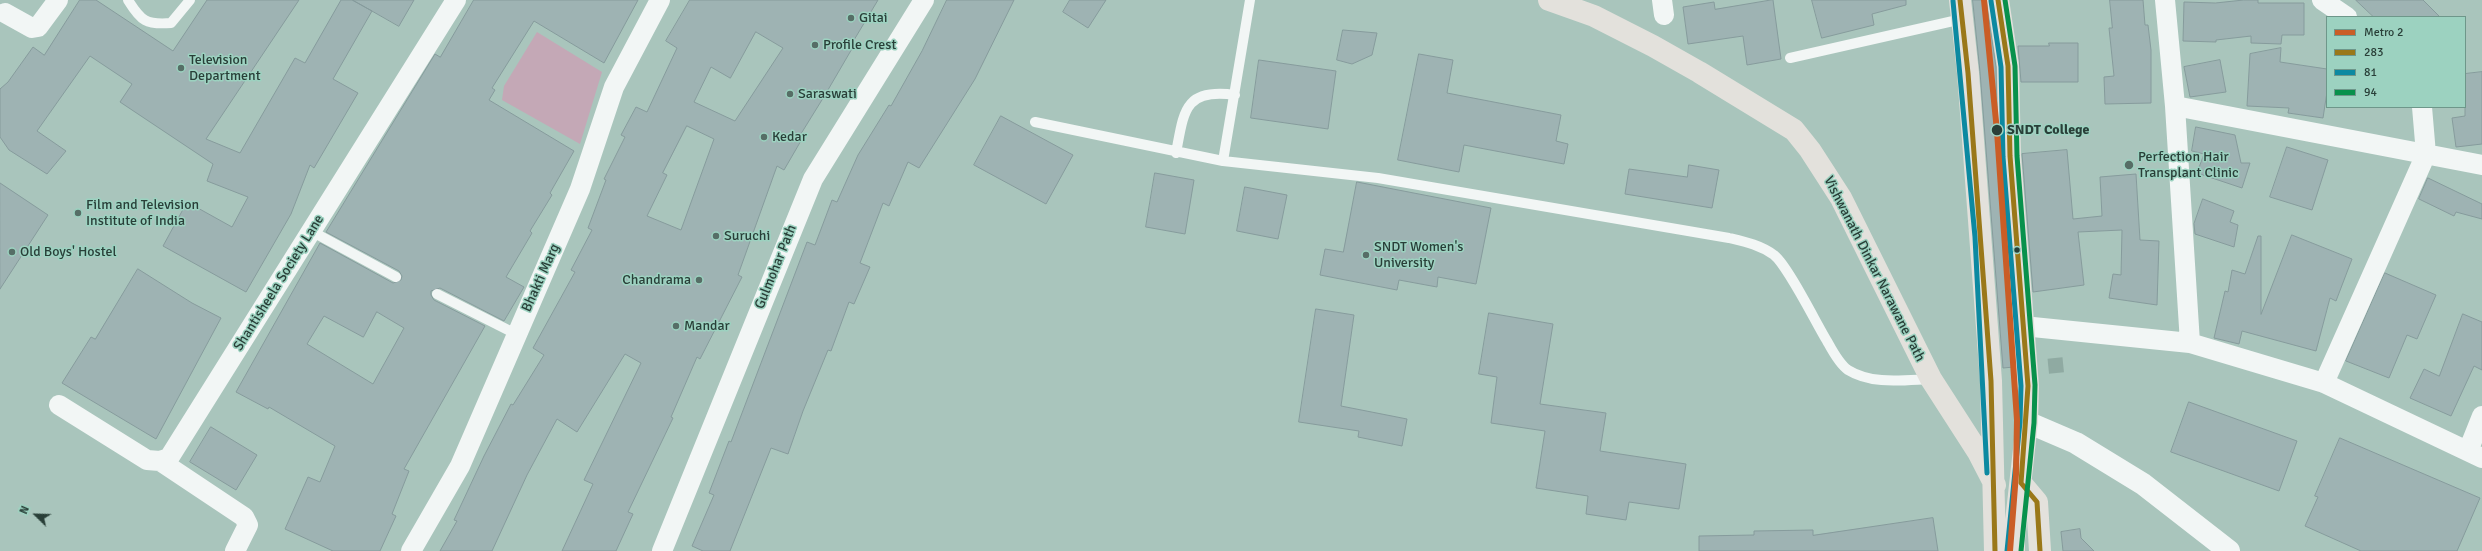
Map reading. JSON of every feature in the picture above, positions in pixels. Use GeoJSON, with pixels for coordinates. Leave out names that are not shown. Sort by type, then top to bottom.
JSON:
{"type":"FeatureCollection","features":[{"type":"Feature","properties":{"kind":"main road","name":"Vishwanath Dinkar Narawane Path"},"geometry":{"type":"LineString","coordinates":[[1549,0],[1594,16],[1653,46],[1699,72],[1794,130],[1810,150],[1841,198],[1931,379],[1978,452],[1995,485]]}},
{"type":"Feature","properties":{"kind":"main road"},"geometry":{"type":"LineString","coordinates":[[1998,0],[2008,66],[2010,156],[2028,386],[2028,422],[2014,551]]}},
{"type":"Feature","properties":{"kind":"main road"},"geometry":{"type":"LineString","coordinates":[[1961,10],[1991,382],[1995,485],[1995,551]]}},
{"type":"Feature","properties":{"kind":"main road"},"geometry":{"type":"LineString","coordinates":[[2021,483],[2037,502],[2040,551]]}},
{"type":"Feature","properties":{"kind":"street"},"geometry":{"type":"LineString","coordinates":[[7,11],[32,28],[38,27],[58,0]]}},
{"type":"Feature","properties":{"kind":"street","name":"Shantisheela Society Lane"},"geometry":{"type":"LineString","coordinates":[[160,461],[169,458],[456,0]]}},
{"type":"Feature","properties":{"kind":"street","name":"Bhakti Marg"},"geometry":{"type":"LineString","coordinates":[[411,551],[460,466],[580,189],[614,87],[660,0]]}},
{"type":"Feature","properties":{"kind":"street","name":"Gulmohar Path"},"geometry":{"type":"LineString","coordinates":[[662,551],[813,179],[924,0]]}},
{"type":"Feature","properties":{"kind":"street"},"geometry":{"type":"LineString","coordinates":[[2165,0],[2175,106],[2190,343]]}},
{"type":"Feature","properties":{"kind":"street"},"geometry":{"type":"LineString","coordinates":[[2322,0],[2346,16]]}},
{"type":"Feature","properties":{"kind":"street"},"geometry":{"type":"LineString","coordinates":[[2175,106],[2482,165]]}},
{"type":"Feature","properties":{"kind":"street"},"geometry":{"type":"LineString","coordinates":[[2324,383],[2426,154],[2422,108]]}},
{"type":"Feature","properties":{"kind":"street"},"geometry":{"type":"LineString","coordinates":[[2023,326],[2190,343],[2324,383],[2475,454],[2482,416]]}},
{"type":"Feature","properties":{"kind":"street"},"geometry":{"type":"LineString","coordinates":[[59,405],[147,460],[160,461],[244,517],[248,525],[235,551]]}},
{"type":"Feature","properties":{"kind":"street"},"geometry":{"type":"LineString","coordinates":[[2028,422],[2076,443],[2143,484],[2229,551]]}},
{"type":"Feature","properties":{"kind":"lane"},"geometry":{"type":"LineString","coordinates":[[128,0],[137,14],[152,25],[171,23],[190,0]]}},
{"type":"Feature","properties":{"kind":"lane"},"geometry":{"type":"LineString","coordinates":[[1223,161],[1250,0]]}},
{"type":"Feature","properties":{"kind":"lane"},"geometry":{"type":"LineString","coordinates":[[1790,58],[1961,10]]}},
{"type":"Feature","properties":{"kind":"lane"},"geometry":{"type":"LineString","coordinates":[[1176,153],[1184,112],[1190,104],[1206,94],[1216,93],[1235,95]]}},
{"type":"Feature","properties":{"kind":"lane"},"geometry":{"type":"LineString","coordinates":[[1035,122],[1176,153],[1223,161],[1378,178],[1729,238],[1757,245],[1776,257],[1792,281],[1833,352],[1847,370],[1865,377],[1879,380],[1931,379]]}},
{"type":"Feature","properties":{"kind":"lane"},"geometry":{"type":"LineString","coordinates":[[311,231],[396,277]]}},
{"type":"Feature","properties":{"kind":"lane"},"geometry":{"type":"LineString","coordinates":[[436,294],[516,334]]}},
{"type":"Feature","properties":{"kind":"shaded area"},"geometry":{"type":"Polygon","coordinates":[[[537,32],[602,72],[580,144],[502,100],[504,86],[537,32]]]}},
{"type":"Feature","properties":{"kind":"building"},"geometry":{"type":"Polygon","coordinates":[[[80,0],[96,0],[173,51],[207,0],[299,0],[206,139],[240,153],[295,58],[305,63],[341,0],[352,0],[372,11],[333,79],[358,93],[314,168],[310,165],[291,214],[246,292],[163,246],[187,202],[232,227],[248,197],[207,181],[213,164],[120,102],[132,84],[90,56],[37,131],[66,151],[47,174],[9,150],[0,137],[0,89],[8,82],[33,47],[44,55],[80,0]]]}},
{"type":"Feature","properties":{"kind":"building"},"geometry":{"type":"Polygon","coordinates":[[[353,0],[414,0],[399,26],[353,0]]]}},
{"type":"Feature","properties":{"kind":"building"},"geometry":{"type":"Polygon","coordinates":[[[474,0],[638,0],[604,63],[534,21],[492,88],[495,90],[489,100],[574,151],[550,193],[552,195],[530,231],[532,233],[506,277],[524,287],[504,321],[440,288],[431,291],[431,295],[434,300],[485,326],[404,469],[409,471],[392,514],[396,516],[380,551],[333,551],[285,529],[308,477],[320,482],[335,446],[269,407],[268,409],[236,392],[320,243],[393,283],[401,280],[402,276],[399,271],[326,232],[435,54],[440,57],[474,0]],[[377,312],[363,337],[324,316],[307,344],[373,384],[404,328],[377,312]]]}},
{"type":"Feature","properties":{"kind":"building"},"geometry":{"type":"Polygon","coordinates":[[[690,0],[878,0],[851,45],[853,47],[799,137],[802,139],[784,170],[777,166],[738,275],[742,277],[700,359],[697,357],[671,417],[673,418],[628,512],[633,514],[616,551],[562,551],[593,484],[584,480],[641,363],[625,354],[577,432],[557,419],[527,475],[492,551],[440,551],[457,521],[454,520],[484,456],[511,404],[513,405],[544,355],[533,348],[575,272],[571,270],[592,230],[588,228],[606,180],[604,179],[625,137],[621,135],[636,107],[647,112],[677,48],[666,41],[690,0]],[[756,32],[730,78],[711,67],[694,102],[735,121],[783,48],[756,32]],[[687,126],[663,173],[667,175],[647,216],[681,230],[714,139],[687,126]]]}},
{"type":"Feature","properties":{"kind":"building"},"geometry":{"type":"Polygon","coordinates":[[[947,0],[1014,0],[975,79],[919,168],[908,162],[889,206],[883,203],[860,263],[870,267],[854,304],[849,302],[831,351],[828,350],[803,411],[788,454],[771,448],[730,551],[703,551],[692,546],[714,495],[709,493],[729,441],[731,442],[807,242],[815,245],[832,200],[837,202],[858,155],[889,105],[891,106],[922,51],[947,0]]]}},
{"type":"Feature","properties":{"kind":"building"},"geometry":{"type":"Polygon","coordinates":[[[1070,0],[1106,0],[1088,28],[1063,12],[1070,0]]]}},
{"type":"Feature","properties":{"kind":"building"},"geometry":{"type":"Polygon","coordinates":[[[1773,0],[1781,59],[1747,65],[1743,36],[1688,44],[1683,7],[1714,2],[1715,9],[1773,0]]]}},
{"type":"Feature","properties":{"kind":"building"},"geometry":{"type":"Polygon","coordinates":[[[1812,0],[1906,0],[1906,5],[1872,14],[1874,25],[1822,38],[1812,0]]]}},
{"type":"Feature","properties":{"kind":"building"},"geometry":{"type":"Polygon","coordinates":[[[1973,0],[1986,0],[1996,67],[1998,157],[2014,367],[2003,368],[1973,0]]]}},
{"type":"Feature","properties":{"kind":"building"},"geometry":{"type":"Polygon","coordinates":[[[2110,0],[2143,0],[2145,25],[2148,25],[2151,50],[2151,103],[2105,104],[2104,77],[2114,76],[2109,28],[2112,28],[2110,0]]]}},
{"type":"Feature","properties":{"kind":"building"},"geometry":{"type":"Polygon","coordinates":[[[2258,0],[2258,3],[2304,3],[2304,35],[2282,35],[2281,44],[2251,43],[2251,36],[2216,40],[2216,42],[2183,41],[2184,2],[2215,3],[2258,0]]]}},
{"type":"Feature","properties":{"kind":"building"},"geometry":{"type":"Polygon","coordinates":[[[2356,0],[2423,0],[2439,16],[2373,16],[2356,0]]]}},
{"type":"Feature","properties":{"kind":"building"},"geometry":{"type":"Polygon","coordinates":[[[1343,30],[1377,33],[1372,55],[1352,64],[1337,60],[1343,30]]]}},
{"type":"Feature","properties":{"kind":"building"},"geometry":{"type":"Polygon","coordinates":[[[2049,43],[2078,43],[2078,82],[2021,82],[2018,46],[2049,46],[2049,43]]]}},
{"type":"Feature","properties":{"kind":"building"},"geometry":{"type":"Polygon","coordinates":[[[2281,48],[2280,62],[2326,69],[2326,98],[2323,118],[2288,113],[2289,108],[2247,106],[2250,54],[2281,48]]]}},
{"type":"Feature","properties":{"kind":"building"},"geometry":{"type":"Polygon","coordinates":[[[1419,54],[1453,60],[1447,93],[1561,115],[1556,141],[1568,144],[1564,164],[1464,145],[1459,172],[1398,160],[1419,54]]]}},
{"type":"Feature","properties":{"kind":"building"},"geometry":{"type":"Polygon","coordinates":[[[1259,60],[1336,71],[1328,129],[1251,118],[1259,60]]]}},
{"type":"Feature","properties":{"kind":"building"},"geometry":{"type":"Polygon","coordinates":[[[2220,60],[2226,92],[2190,97],[2184,67],[2220,60]]]}},
{"type":"Feature","properties":{"kind":"building"},"geometry":{"type":"Polygon","coordinates":[[[2482,72],[2482,144],[2456,147],[2452,118],[2465,116],[2466,74],[2482,72]]]}},
{"type":"Feature","properties":{"kind":"building"},"geometry":{"type":"Polygon","coordinates":[[[1001,116],[1073,155],[1046,204],[974,165],[1001,116]]]}},
{"type":"Feature","properties":{"kind":"building"},"geometry":{"type":"Polygon","coordinates":[[[2196,127],[2235,135],[2241,163],[2250,163],[2242,188],[2197,173],[2204,154],[2192,151],[2196,127]]]}},
{"type":"Feature","properties":{"kind":"building"},"geometry":{"type":"Polygon","coordinates":[[[2287,147],[2328,160],[2312,210],[2270,197],[2287,147]]]}},
{"type":"Feature","properties":{"kind":"building"},"geometry":{"type":"Polygon","coordinates":[[[2067,150],[2073,219],[2102,216],[2100,177],[2136,174],[2140,240],[2159,241],[2157,305],[2109,298],[2113,274],[2121,275],[2122,230],[2078,232],[2084,285],[2033,292],[2022,154],[2067,150]]]}},
{"type":"Feature","properties":{"kind":"building"},"geometry":{"type":"Polygon","coordinates":[[[1689,165],[1719,170],[1712,208],[1625,194],[1629,169],[1687,177],[1689,165]]]}},
{"type":"Feature","properties":{"kind":"building"},"geometry":{"type":"Polygon","coordinates":[[[1155,173],[1194,180],[1185,234],[1146,227],[1155,173]]]}},
{"type":"Feature","properties":{"kind":"building"},"geometry":{"type":"Polygon","coordinates":[[[2428,178],[2482,204],[2482,219],[2456,212],[2454,216],[2419,199],[2428,178]]]}},
{"type":"Feature","properties":{"kind":"building"},"geometry":{"type":"Polygon","coordinates":[[[1357,182],[1491,208],[1476,284],[1438,277],[1437,287],[1399,280],[1397,290],[1320,275],[1325,249],[1343,252],[1357,182]]]}},
{"type":"Feature","properties":{"kind":"building","name":"Old Boys' Hostel"},"geometry":{"type":"Polygon","coordinates":[[[0,183],[48,215],[0,289],[0,183]]]}},
{"type":"Feature","properties":{"kind":"building"},"geometry":{"type":"Polygon","coordinates":[[[1245,187],[1287,195],[1278,239],[1237,231],[1245,187]]]}},
{"type":"Feature","properties":{"kind":"building"},"geometry":{"type":"Polygon","coordinates":[[[2203,199],[2234,211],[2230,222],[2238,225],[2234,247],[2195,234],[2194,224],[2203,199]]]}},
{"type":"Feature","properties":{"kind":"building"},"geometry":{"type":"Polygon","coordinates":[[[2292,235],[2352,259],[2336,301],[2330,298],[2316,351],[2242,331],[2239,344],[2214,338],[2225,291],[2228,292],[2232,270],[2245,274],[2258,236],[2261,236],[2261,314],[2292,235]]]}},
{"type":"Feature","properties":{"kind":"building"},"geometry":{"type":"Polygon","coordinates":[[[138,269],[192,303],[221,318],[156,439],[62,383],[91,337],[95,339],[138,269]]]}},
{"type":"Feature","properties":{"kind":"building"},"geometry":{"type":"Polygon","coordinates":[[[2385,273],[2436,295],[2417,339],[2407,335],[2389,378],[2346,361],[2385,273]]]}},
{"type":"Feature","properties":{"kind":"building"},"geometry":{"type":"Polygon","coordinates":[[[1316,309],[1354,315],[1341,406],[1407,419],[1402,446],[1358,437],[1359,431],[1299,422],[1316,309]]]}},
{"type":"Feature","properties":{"kind":"building"},"geometry":{"type":"Polygon","coordinates":[[[1489,313],[1553,324],[1540,404],[1606,413],[1600,451],[1686,464],[1679,509],[1629,502],[1626,520],[1586,514],[1588,496],[1536,488],[1545,431],[1491,423],[1497,377],[1479,374],[1489,313]]]}},
{"type":"Feature","properties":{"kind":"building"},"geometry":{"type":"Polygon","coordinates":[[[2463,314],[2482,322],[2482,370],[2474,366],[2451,416],[2410,398],[2424,369],[2439,376],[2463,314]]]}},
{"type":"Feature","properties":{"kind":"building"},"geometry":{"type":"Polygon","coordinates":[[[2189,402],[2297,441],[2279,491],[2171,452],[2189,402]]]}},
{"type":"Feature","properties":{"kind":"building"},"geometry":{"type":"Polygon","coordinates":[[[211,427],[257,455],[236,490],[190,462],[211,427]]]}},
{"type":"Feature","properties":{"kind":"building"},"geometry":{"type":"Polygon","coordinates":[[[2340,438],[2480,498],[2457,551],[2361,551],[2305,526],[2318,497],[2315,496],[2340,438]]]}},
{"type":"Feature","properties":{"kind":"building"},"geometry":{"type":"Polygon","coordinates":[[[1933,518],[1938,551],[1699,551],[1699,536],[1754,535],[1754,531],[1813,530],[1813,535],[1933,518]]]}},
{"type":"Feature","properties":{"kind":"building"},"geometry":{"type":"Polygon","coordinates":[[[2080,529],[2081,538],[2094,551],[2063,551],[2061,532],[2080,529]]]}},
{"type":"Feature","properties":{"kind":"tunnel"},"geometry":{"type":"LineString","coordinates":[[2055,358],[2057,378]]}},
{"type":"Feature","properties":{"kind":"metro line","name":"2"},"geometry":{"type":"LineString","coordinates":[[1984,0],[1997,131],[2017,420],[2016,474],[2010,551]]}},
{"type":"Feature","properties":{"kind":"transit line","name":"283"},"geometry":{"type":"LineString","coordinates":[[1960,0],[1968,73],[1991,381],[1995,551]]}},
{"type":"Feature","properties":{"kind":"transit line","name":"283"},"geometry":{"type":"LineString","coordinates":[[1998,0],[2008,66],[2010,156],[2028,386],[2021,483],[2037,502],[2040,551]]}},
{"type":"Feature","properties":{"kind":"transit line","name":"94"},"geometry":{"type":"LineString","coordinates":[[2005,0],[2015,66],[2017,156],[2035,385],[2034,423],[2021,551]]}},
{"type":"Feature","properties":{"kind":"transit line","name":"81"},"geometry":{"type":"LineString","coordinates":[[1953,1],[1975,237],[1987,473]]}},
{"type":"Feature","properties":{"kind":"transit line","name":"81"},"geometry":{"type":"LineString","coordinates":[[1991,1],[2001,67],[2003,157],[2021,386],[2020,422],[2007,551]]}},
{"type":"Feature","properties":{"kind":"place","name":"Gitai"},"geometry":{"type":"Point","coordinates":[851,18]}},
{"type":"Feature","properties":{"kind":"place","name":"Profile Crest"},"geometry":{"type":"Point","coordinates":[815,45]}},
{"type":"Feature","properties":{"kind":"place","name":"Television Department"},"geometry":{"type":"Point","coordinates":[181,68]}},
{"type":"Feature","properties":{"kind":"place","name":"Saraswati"},"geometry":{"type":"Point","coordinates":[790,94]}},
{"type":"Feature","properties":{"kind":"place","name":"SNDT College"},"geometry":{"type":"Point","coordinates":[1997,130]}},
{"type":"Feature","properties":{"kind":"place","name":"Kedar"},"geometry":{"type":"Point","coordinates":[764,137]}},
{"type":"Feature","properties":{"kind":"place","name":"Perfection Hair Transplant Clinic"},"geometry":{"type":"Point","coordinates":[2129,165]}},
{"type":"Feature","properties":{"kind":"place","name":"Film and Television Institute of India"},"geometry":{"type":"Point","coordinates":[78,213]}},
{"type":"Feature","properties":{"kind":"place","name":"Suruchi"},"geometry":{"type":"Point","coordinates":[716,236]}},
{"type":"Feature","properties":{"kind":"place","name":"Old Boys' Hostel"},"geometry":{"type":"Point","coordinates":[12,252]}},
{"type":"Feature","properties":{"kind":"place","name":"SNDT Women's University"},"geometry":{"type":"Point","coordinates":[1366,255]}},
{"type":"Feature","properties":{"kind":"place","name":"Chandrama"},"geometry":{"type":"Point","coordinates":[699,280]}},
{"type":"Feature","properties":{"kind":"place","name":"Mandar"},"geometry":{"type":"Point","coordinates":[676,326]}}]}
